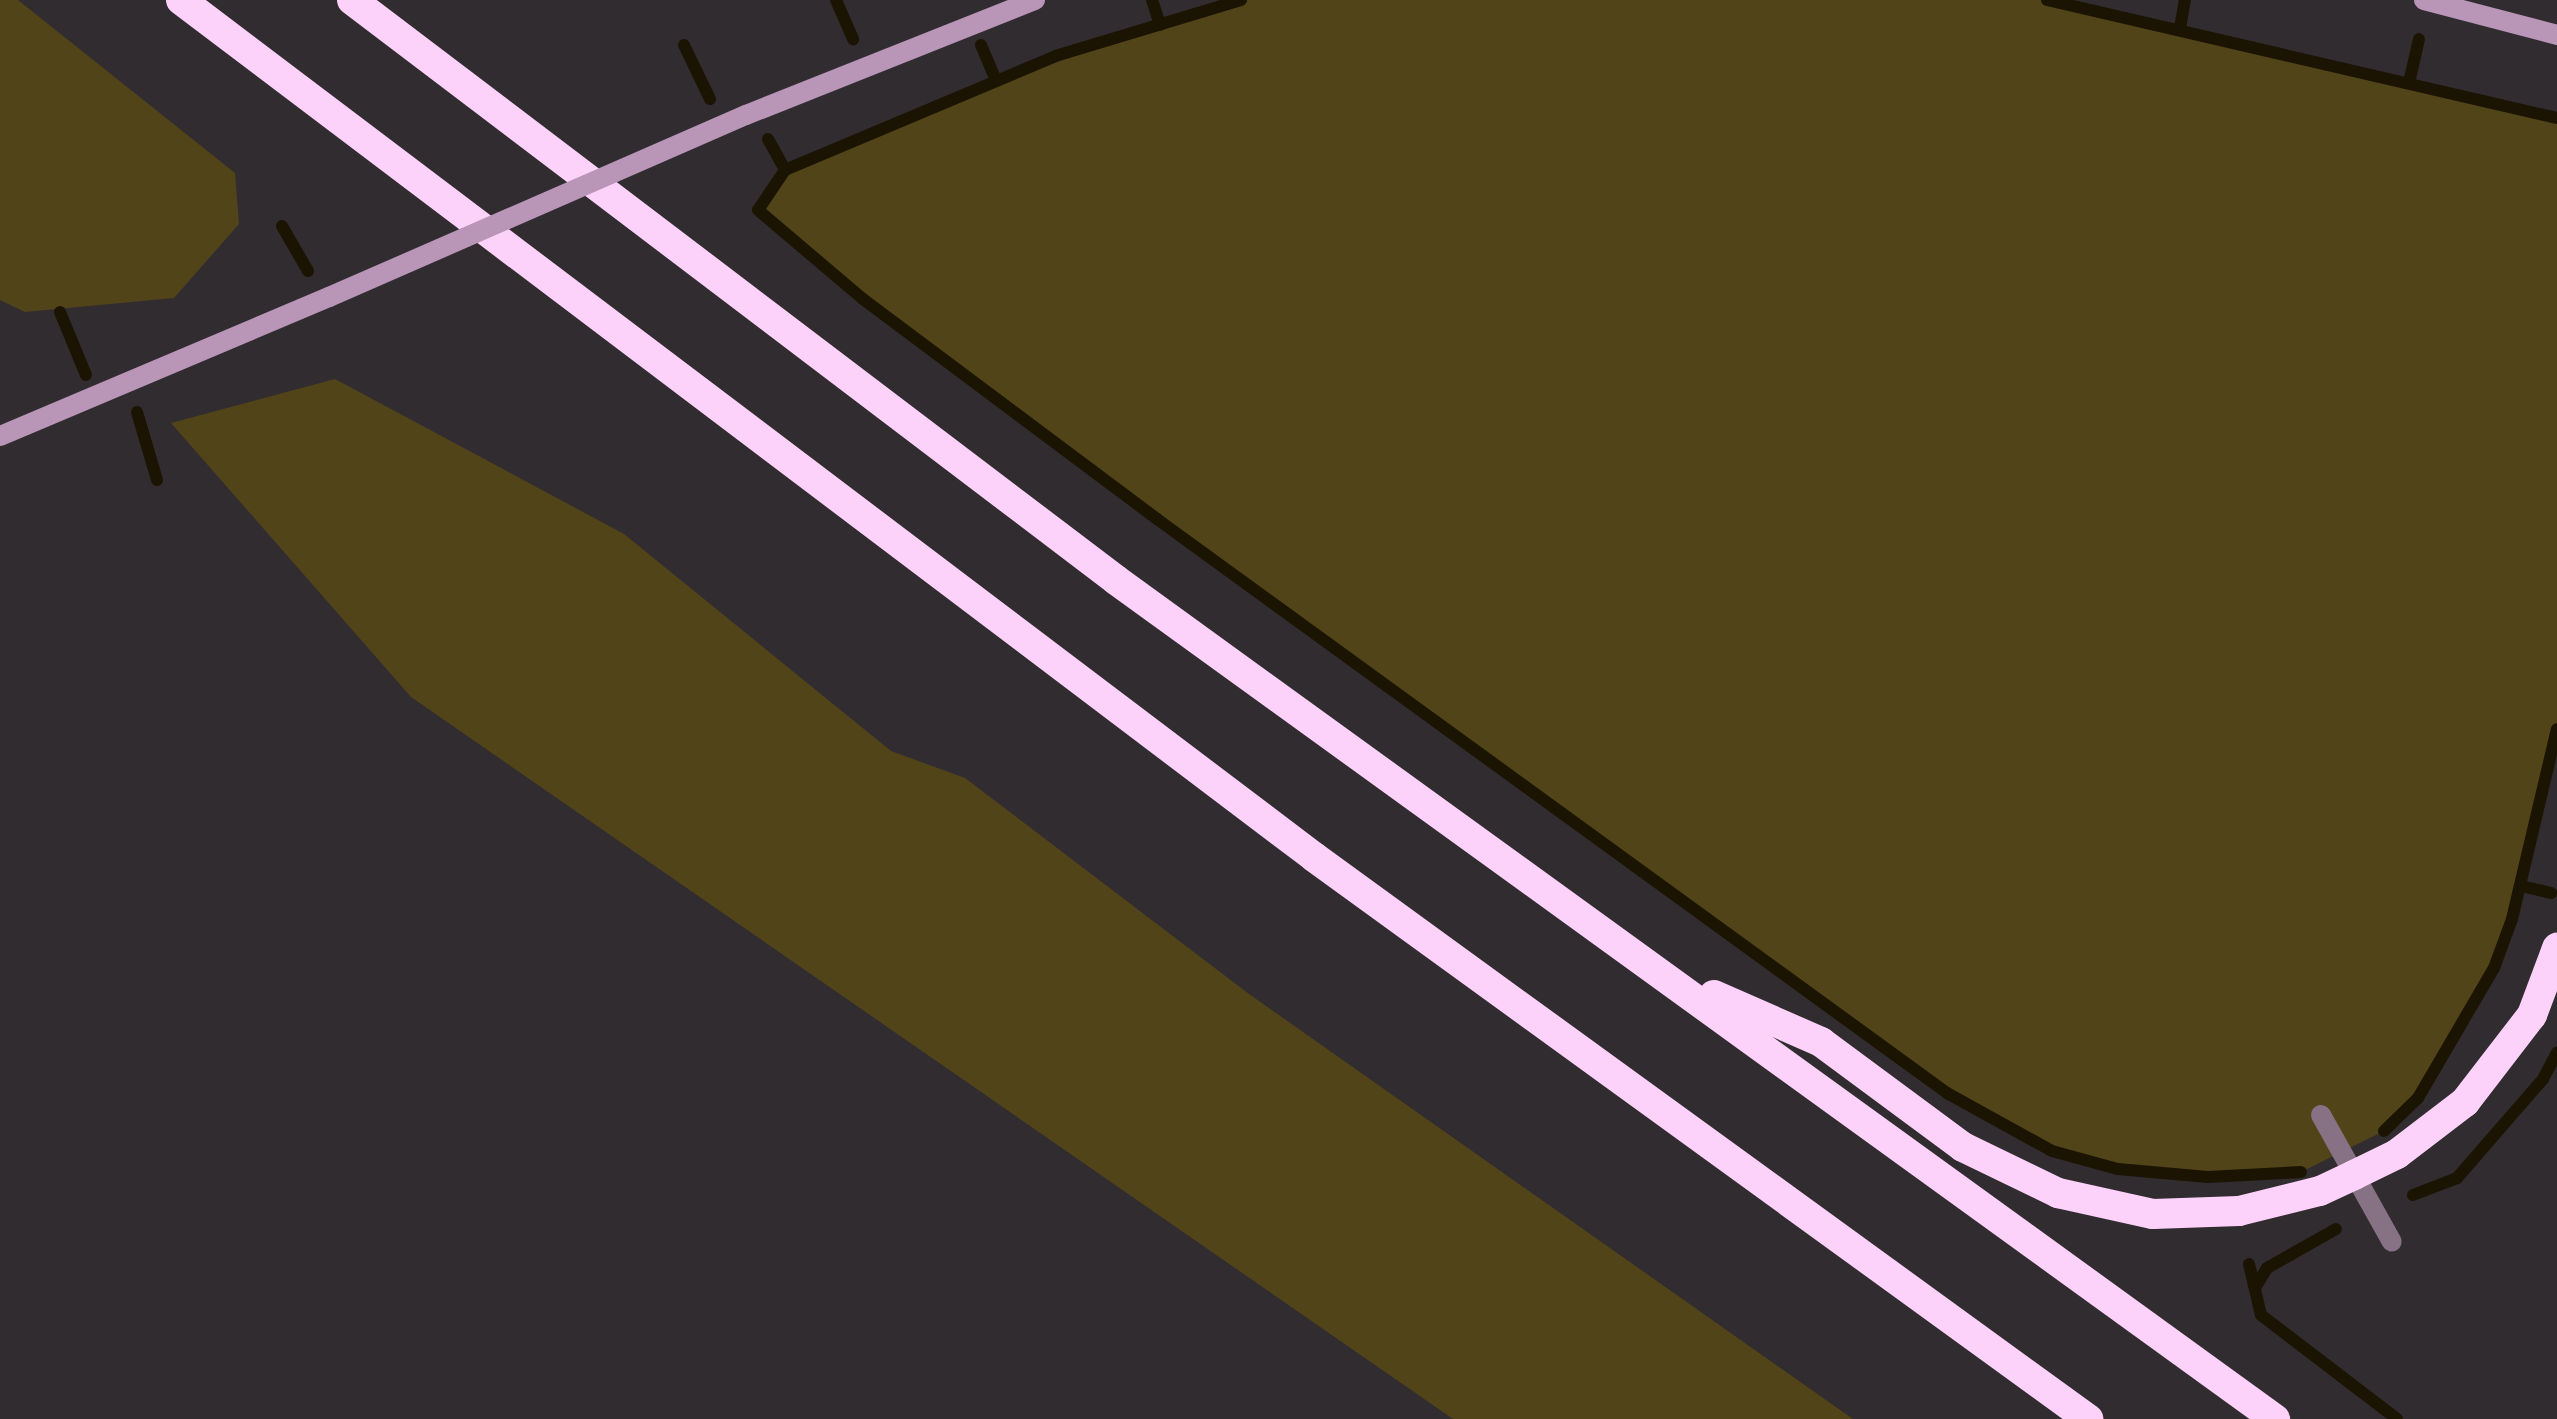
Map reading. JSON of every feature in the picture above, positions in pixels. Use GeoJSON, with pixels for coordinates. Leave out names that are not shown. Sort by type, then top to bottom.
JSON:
{"type":"FeatureCollection","features":[{"type":"Feature","properties":{"kind":"highway"},"geometry":{"type":"LineString","coordinates":[[181,0],[1314,857],[2088,1419]]}},
{"type":"Feature","properties":{"kind":"highway"},"geometry":{"type":"LineString","coordinates":[[352,0],[1100,568],[2275,1419]]}},
{"type":"Feature","properties":{"kind":"highway"},"geometry":{"type":"LineString","coordinates":[[1661,972],[1821,1042],[1964,1147],[2058,1193],[2153,1214],[2238,1211],[2320,1191],[2398,1154],[2464,1102],[2532,1016],[2557,948]]}},
{"type":"Feature","properties":{"kind":"main road"},"geometry":{"type":"LineString","coordinates":[[0,436],[746,115],[1035,0]]}},
{"type":"Feature","properties":{"kind":"main road"},"geometry":{"type":"LineString","coordinates":[[2424,0],[2557,35]]}},
{"type":"Feature","properties":{"kind":"lane"},"geometry":{"type":"LineString","coordinates":[[2321,1115],[2392,1242]]}},
{"type":"Feature","properties":{"kind":"shaded area"},"geometry":{"type":"Polygon","coordinates":[[[0,0],[18,0],[235,173],[239,224],[174,298],[25,312],[0,300],[0,0]]]}},
{"type":"Feature","properties":{"kind":"shaded area"},"geometry":{"type":"Polygon","coordinates":[[[1241,0],[2047,0],[2557,118],[2557,729],[2512,919],[2462,1032],[2418,1098],[2384,1131],[2301,1172],[2208,1177],[2118,1169],[2052,1151],[1947,1093],[1157,519],[863,299],[758,210],[785,170],[1056,56],[1241,0]]]}},
{"type":"Feature","properties":{"kind":"shaded area"},"geometry":{"type":"Polygon","coordinates":[[[335,379],[624,534],[891,751],[965,778],[1249,994],[1853,1419],[1453,1419],[411,697],[171,423],[335,379]]]}},
{"type":"Feature","properties":{"kind":"waterway"},"geometry":{"type":"LineString","coordinates":[[836,0],[853,39]]}},
{"type":"Feature","properties":{"kind":"waterway"},"geometry":{"type":"LineString","coordinates":[[1152,0],[1160,25]]}},
{"type":"Feature","properties":{"kind":"waterway"},"geometry":{"type":"LineString","coordinates":[[1241,0],[1056,56],[785,170],[758,210],[863,299],[1157,519],[1947,1093],[2052,1151],[2118,1169],[2208,1177],[2301,1172]]}},
{"type":"Feature","properties":{"kind":"waterway"},"geometry":{"type":"LineString","coordinates":[[2047,0],[2557,118]]}},
{"type":"Feature","properties":{"kind":"waterway"},"geometry":{"type":"LineString","coordinates":[[2180,28],[2185,0]]}},
{"type":"Feature","properties":{"kind":"waterway"},"geometry":{"type":"LineString","coordinates":[[2409,83],[2419,39]]}},
{"type":"Feature","properties":{"kind":"waterway"},"geometry":{"type":"LineString","coordinates":[[684,45],[710,99]]}},
{"type":"Feature","properties":{"kind":"waterway"},"geometry":{"type":"LineString","coordinates":[[981,45],[996,81]]}},
{"type":"Feature","properties":{"kind":"waterway"},"geometry":{"type":"LineString","coordinates":[[768,139],[785,170]]}},
{"type":"Feature","properties":{"kind":"waterway"},"geometry":{"type":"LineString","coordinates":[[282,226],[308,271]]}},
{"type":"Feature","properties":{"kind":"waterway"},"geometry":{"type":"LineString","coordinates":[[60,312],[86,375]]}},
{"type":"Feature","properties":{"kind":"waterway"},"geometry":{"type":"LineString","coordinates":[[137,412],[157,480]]}},
{"type":"Feature","properties":{"kind":"waterway"},"geometry":{"type":"LineString","coordinates":[[2384,1131],[2418,1098],[2494,968],[2512,919],[2557,729]]}},
{"type":"Feature","properties":{"kind":"waterway"},"geometry":{"type":"LineString","coordinates":[[2521,886],[2551,893]]}},
{"type":"Feature","properties":{"kind":"waterway"},"geometry":{"type":"LineString","coordinates":[[2413,1195],[2457,1178],[2543,1079],[2557,1053]]}},
{"type":"Feature","properties":{"kind":"waterway"},"geometry":{"type":"LineString","coordinates":[[2255,1288],[2267,1268],[2336,1229]]}},
{"type":"Feature","properties":{"kind":"waterway"},"geometry":{"type":"LineString","coordinates":[[2249,1264],[2261,1315],[2397,1419]]}}]}
